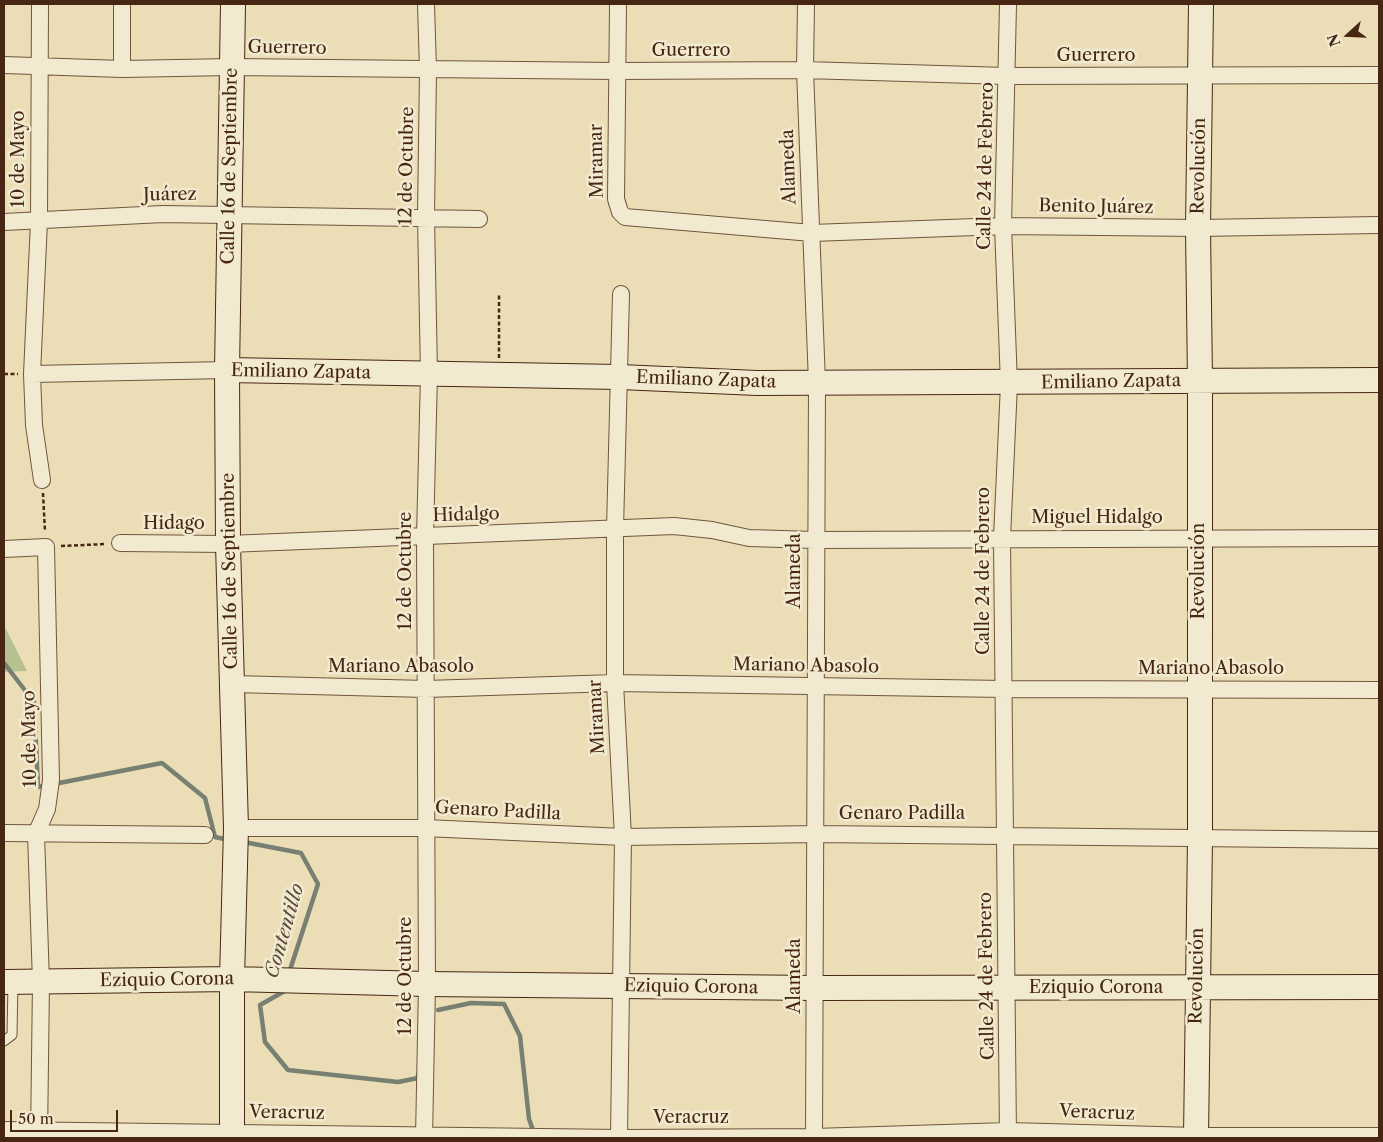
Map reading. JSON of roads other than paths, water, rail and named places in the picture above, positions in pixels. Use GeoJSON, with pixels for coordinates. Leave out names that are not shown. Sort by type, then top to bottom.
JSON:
{"type":"FeatureCollection","features":[{"type":"Feature","properties":{"kind":"street","name":"10 de Mayo"},"geometry":{"type":"LineString","coordinates":[[40,4],[39,221],[32,374],[34,425],[42,480]]}},
{"type":"Feature","properties":{"kind":"street"},"geometry":{"type":"LineString","coordinates":[[122,4],[122,69]]}},
{"type":"Feature","properties":{"kind":"street","name":"Calle 16 de Septiembre"},"geometry":{"type":"LineString","coordinates":[[232,1135],[232,979],[236,839],[228,544],[228,215],[233,4]]}},
{"type":"Feature","properties":{"kind":"street","name":"12 de Octubre"},"geometry":{"type":"LineString","coordinates":[[424,1137],[427,984],[425,537],[430,374],[426,217],[428,70],[426,4]]}},
{"type":"Feature","properties":{"kind":"street","name":"Miramar"},"geometry":{"type":"LineString","coordinates":[[618,4],[616,199],[620,212],[625,217],[812,233]]}},
{"type":"Feature","properties":{"kind":"street","name":"Alameda"},"geometry":{"type":"LineString","coordinates":[[806,4],[805,70],[817,383],[814,540],[816,834],[814,1138]]}},
{"type":"Feature","properties":{"kind":"street","name":"Calle 24 de Febrero"},"geometry":{"type":"LineString","coordinates":[[1008,4],[1003,226],[1009,384],[1002,538],[1008,1134]]}},
{"type":"Feature","properties":{"kind":"street","name":"Revolución"},"geometry":{"type":"LineString","coordinates":[[1196,1137],[1196,988],[1200,838],[1198,228],[1201,4]]}},
{"type":"Feature","properties":{"kind":"street","name":"Guerrero"},"geometry":{"type":"LineString","coordinates":[[4,65],[122,69],[232,67],[617,71],[805,70],[1007,76],[1379,75]]}},
{"type":"Feature","properties":{"kind":"street","name":"Juárez"},"geometry":{"type":"LineString","coordinates":[[4,222],[163,214],[479,219]]}},
{"type":"Feature","properties":{"kind":"street","name":"Benito Juárez"},"geometry":{"type":"LineString","coordinates":[[812,233],[1003,226],[1198,228],[1379,225]]}},
{"type":"Feature","properties":{"kind":"street","name":"Miramar"},"geometry":{"type":"LineString","coordinates":[[619,1138],[623,838],[615,682],[615,529],[621,294]]}},
{"type":"Feature","properties":{"kind":"street","name":"Emiliano Zapata"},"geometry":{"type":"LineString","coordinates":[[32,374],[228,370],[620,377],[757,383],[1009,384],[1379,380]]}},
{"type":"Feature","properties":{"kind":"street","name":"Hidalgo"},"geometry":{"type":"LineString","coordinates":[[228,544],[674,526],[712,530],[749,538],[814,540]]}},
{"type":"Feature","properties":{"kind":"street","name":"Miguel Hidalgo"},"geometry":{"type":"LineString","coordinates":[[814,540],[1379,538]]}},
{"type":"Feature","properties":{"kind":"street","name":"Hidago"},"geometry":{"type":"LineString","coordinates":[[120,543],[228,544]]}},
{"type":"Feature","properties":{"kind":"street","name":"10 de Mayo"},"geometry":{"type":"LineString","coordinates":[[4,549],[46,547],[51,780],[50,797],[36,834],[41,982],[39,1134]]}},
{"type":"Feature","properties":{"kind":"street","name":"Mariano Abasolo"},"geometry":{"type":"LineString","coordinates":[[233,684],[426,689],[615,682],[1004,689],[1379,690]]}},
{"type":"Feature","properties":{"kind":"street","name":"Genaro Padilla"},"geometry":{"type":"LineString","coordinates":[[236,839],[425,828],[623,838],[816,834],[1005,834],[1379,840]]}},
{"type":"Feature","properties":{"kind":"street"},"geometry":{"type":"LineString","coordinates":[[4,833],[205,835]]}},
{"type":"Feature","properties":{"kind":"street","name":"Eziquio Corona"},"geometry":{"type":"LineString","coordinates":[[8,982],[232,979],[427,984],[814,988],[1379,987]]}},
{"type":"Feature","properties":{"kind":"street","name":"Veracruz"},"geometry":{"type":"LineString","coordinates":[[4,1130],[39,1134],[546,1138],[814,1138],[1008,1134],[1196,1137],[1379,1136]]}},
{"type":"Feature","properties":{"kind":"lane"},"geometry":{"type":"LineString","coordinates":[[4,1041],[12,1035],[8,982]]}},
{"type":"Feature","properties":{"kind":"waterway","name":"Contentillo"},"geometry":{"type":"LineString","coordinates":[[4,663],[34,702],[38,787],[47,785]]}},
{"type":"Feature","properties":{"kind":"waterway","name":"Contentillo"},"geometry":{"type":"LineString","coordinates":[[54,784],[162,763],[205,798],[215,837],[229,840]]}},
{"type":"Feature","properties":{"kind":"waterway","name":"Contentillo"},"geometry":{"type":"LineString","coordinates":[[244,842],[301,853],[318,884],[289,973]]}},
{"type":"Feature","properties":{"kind":"waterway","name":"Contentillo"},"geometry":{"type":"LineString","coordinates":[[284,987],[283,992],[260,1005],[265,1042],[288,1070],[398,1082],[418,1078],[418,1075]]}},
{"type":"Feature","properties":{"kind":"waterway","name":"Contentillo"},"geometry":{"type":"LineString","coordinates":[[438,1010],[471,1003],[504,1004],[520,1036],[529,1119],[534,1133]]}}]}
